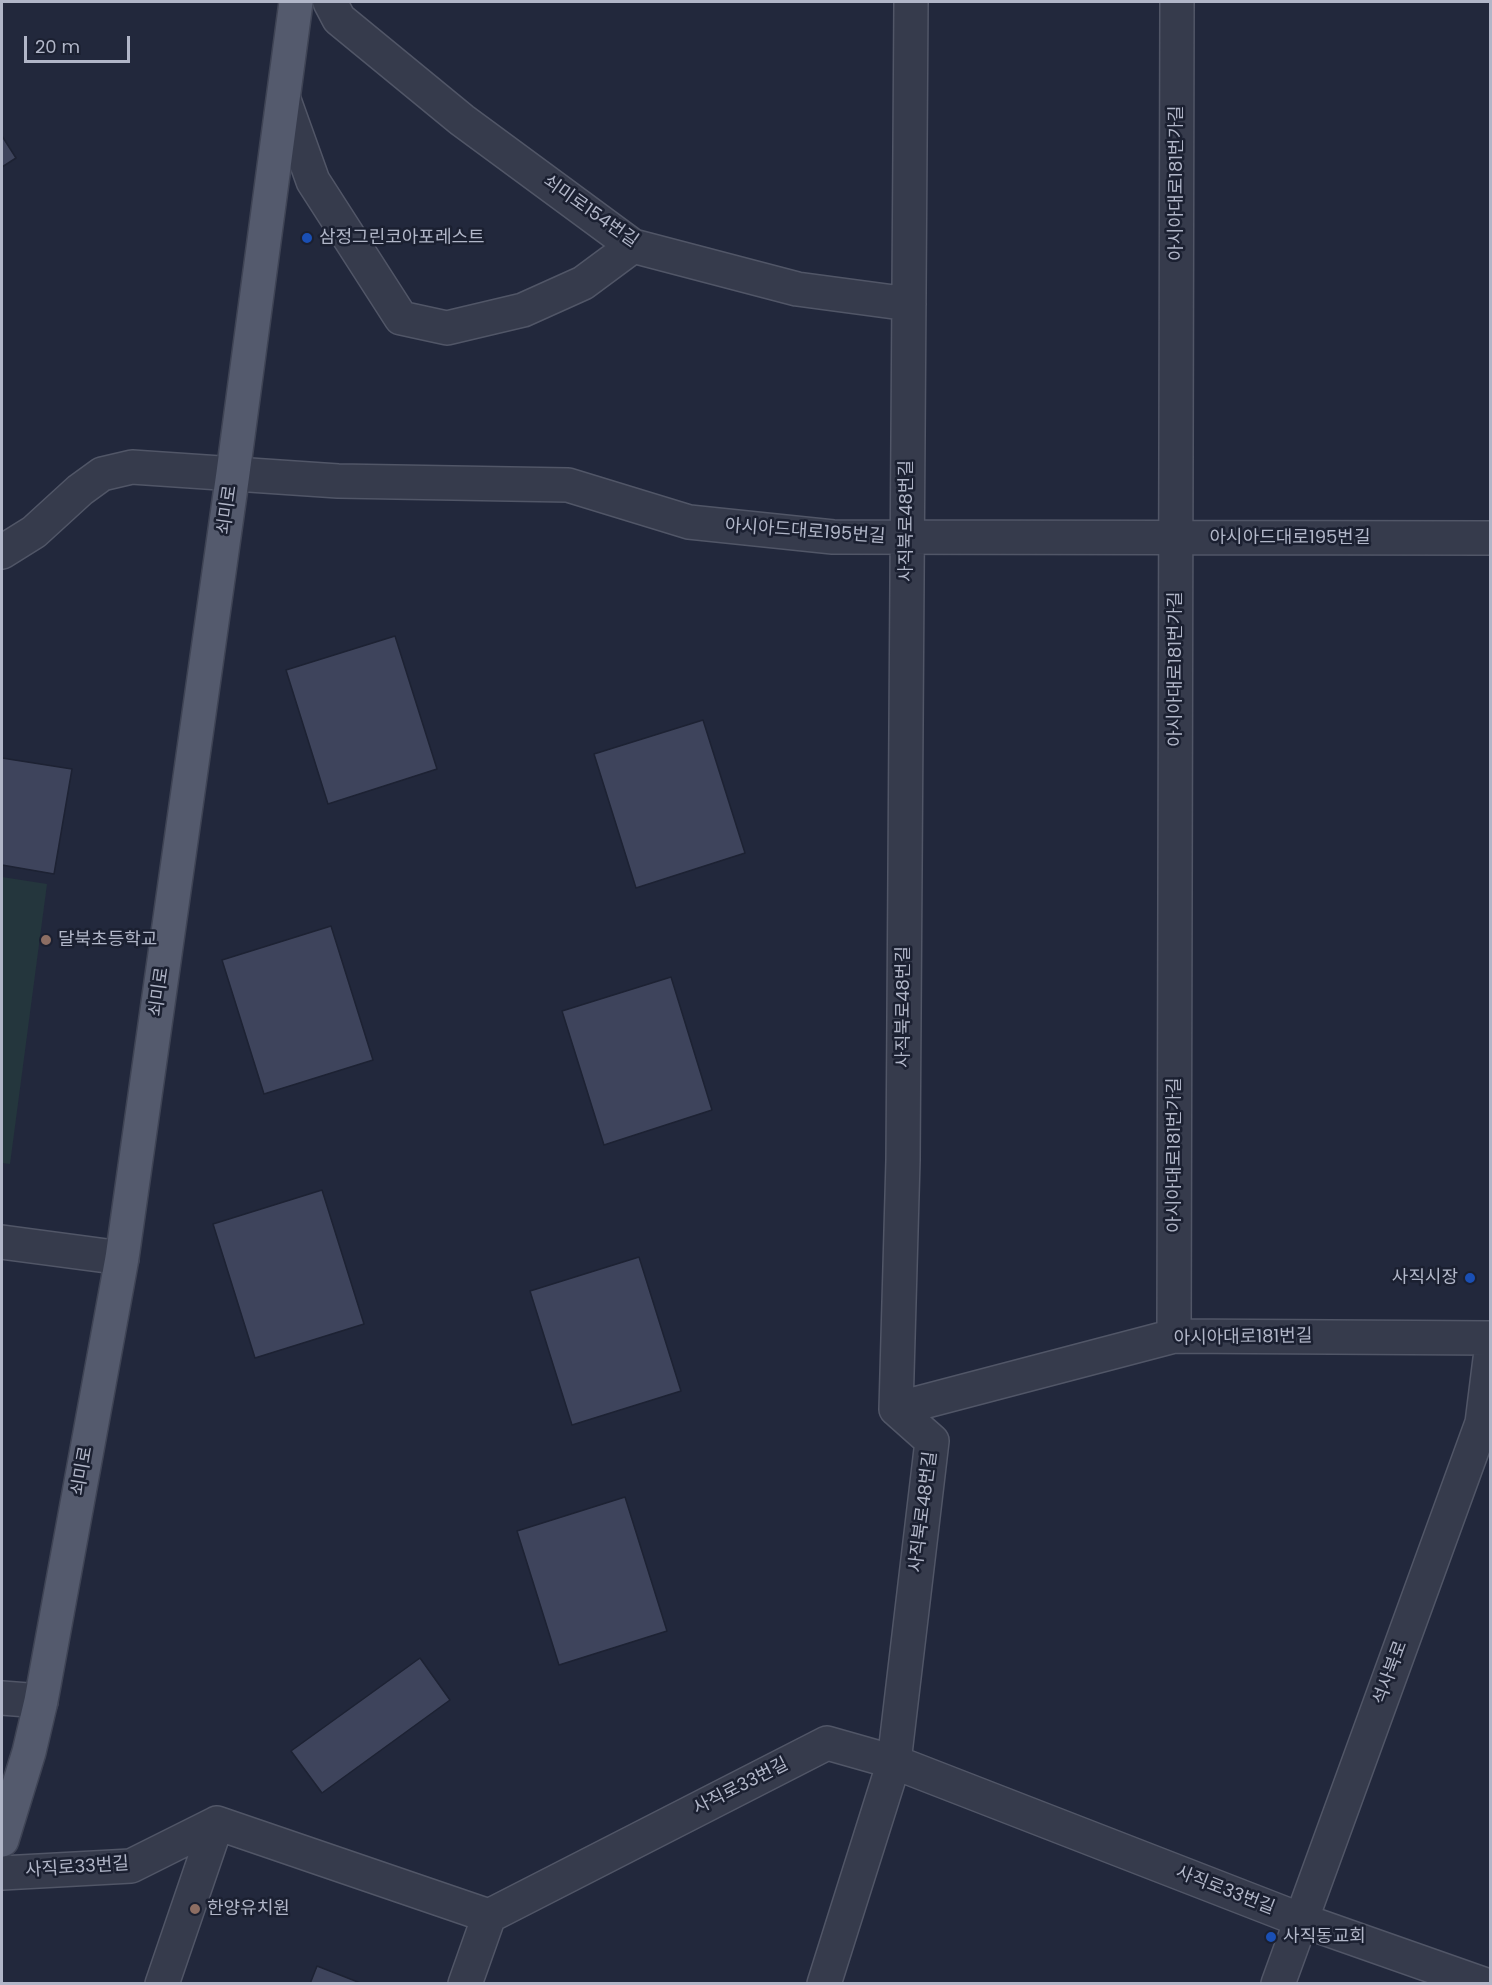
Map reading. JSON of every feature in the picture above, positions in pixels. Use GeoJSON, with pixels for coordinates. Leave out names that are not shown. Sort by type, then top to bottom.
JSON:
{"type":"FeatureCollection","features":[{"type":"Feature","properties":{"kind":"main road","name":"쇠미로"},"geometry":{"type":"LineString","coordinates":[[2,1839],[29,1752],[41,1701],[122,1258],[233,473],[296,2]]}},
{"type":"Feature","properties":{"kind":"street","name":"쇠미로154번길"},"geometry":{"type":"LineString","coordinates":[[330,2],[339,19],[462,120],[633,246],[797,289],[909,304]]}},
{"type":"Feature","properties":{"kind":"street","name":"사직북로48번길"},"geometry":{"type":"LineString","coordinates":[[824,1983],[894,1762],[932,1441],[896,1409],[903,1160],[910,2]]}},
{"type":"Feature","properties":{"kind":"street","name":"아시아대로181번가길"},"geometry":{"type":"LineString","coordinates":[[1174,1336],[1177,2]]}},
{"type":"Feature","properties":{"kind":"street","name":"쇠미로"},"geometry":{"type":"LineString","coordinates":[[284,100],[313,181],[401,318],[447,328],[523,310],[583,283],[633,246]]}},
{"type":"Feature","properties":{"kind":"street","name":"아시아드대로195번길"},"geometry":{"type":"LineString","coordinates":[[2,552],[34,532],[80,490],[102,474],[132,467],[338,482],[568,485],[689,522],[833,537],[1491,538]]}},
{"type":"Feature","properties":{"kind":"street"},"geometry":{"type":"LineString","coordinates":[[2,1242],[122,1258]]}},
{"type":"Feature","properties":{"kind":"street","name":"아시아대로181번길"},"geometry":{"type":"LineString","coordinates":[[896,1409],[1174,1336],[1491,1338]]}},
{"type":"Feature","properties":{"kind":"street","name":"석사북로"},"geometry":{"type":"LineString","coordinates":[[1278,1983],[1482,1424],[1491,1359]]}},
{"type":"Feature","properties":{"kind":"street"},"geometry":{"type":"LineString","coordinates":[[2,1698],[41,1701]]}},
{"type":"Feature","properties":{"kind":"street","name":"사직로33번길"},"geometry":{"type":"LineString","coordinates":[[489,1916],[827,1743],[894,1762],[1301,1920],[1483,1983]]}},
{"type":"Feature","properties":{"kind":"street"},"geometry":{"type":"LineString","coordinates":[[162,1983],[217,1823],[489,1916],[465,1983]]}},
{"type":"Feature","properties":{"kind":"street","name":"사직로33번길"},"geometry":{"type":"LineString","coordinates":[[2,1873],[131,1866],[217,1823]]}},
{"type":"Feature","properties":{"kind":"shaded area"},"geometry":{"type":"Polygon","coordinates":[[[2,877],[47,884],[10,1164],[2,1163],[2,877]]]}},
{"type":"Feature","properties":{"kind":"building"},"geometry":{"type":"Polygon","coordinates":[[[2,136],[16,158],[2,167],[2,136]]]}},
{"type":"Feature","properties":{"kind":"building"},"geometry":{"type":"Polygon","coordinates":[[[395,636],[437,769],[328,804],[286,670],[395,636]]]}},
{"type":"Feature","properties":{"kind":"building"},"geometry":{"type":"Polygon","coordinates":[[[703,720],[745,853],[636,888],[594,754],[703,720]]]}},
{"type":"Feature","properties":{"kind":"building"},"geometry":{"type":"Polygon","coordinates":[[[2,758],[72,769],[54,874],[2,865],[2,758]]]}},
{"type":"Feature","properties":{"kind":"building"},"geometry":{"type":"Polygon","coordinates":[[[331,926],[373,1060],[264,1094],[222,960],[331,926]]]}},
{"type":"Feature","properties":{"kind":"building"},"geometry":{"type":"Polygon","coordinates":[[[671,977],[712,1110],[604,1145],[562,1011],[671,977]]]}},
{"type":"Feature","properties":{"kind":"building"},"geometry":{"type":"Polygon","coordinates":[[[322,1190],[364,1324],[255,1358],[213,1224],[322,1190]]]}},
{"type":"Feature","properties":{"kind":"building"},"geometry":{"type":"Polygon","coordinates":[[[639,1257],[681,1391],[572,1425],[530,1291],[639,1257]]]}},
{"type":"Feature","properties":{"kind":"building"},"geometry":{"type":"Polygon","coordinates":[[[625,1497],[667,1631],[559,1665],[517,1531],[625,1497]]]}},
{"type":"Feature","properties":{"kind":"building"},"geometry":{"type":"Polygon","coordinates":[[[420,1658],[450,1700],[322,1793],[291,1751],[420,1658]]]}},
{"type":"Feature","properties":{"kind":"building"},"geometry":{"type":"Polygon","coordinates":[[[317,1966],[363,1984],[310,1984],[317,1966]]]}},
{"type":"Feature","properties":{"kind":"place","name":"삼정그린코아포레스트"},"geometry":{"type":"Point","coordinates":[307,238]}},
{"type":"Feature","properties":{"kind":"place","name":"달북초등학교"},"geometry":{"type":"Point","coordinates":[46,940]}},
{"type":"Feature","properties":{"kind":"place","name":"사직시장"},"geometry":{"type":"Point","coordinates":[1470,1278]}},
{"type":"Feature","properties":{"kind":"place","name":"한양유치원"},"geometry":{"type":"Point","coordinates":[195,1909]}},
{"type":"Feature","properties":{"kind":"place","name":"사직동교회"},"geometry":{"type":"Point","coordinates":[1271,1937]}}]}
